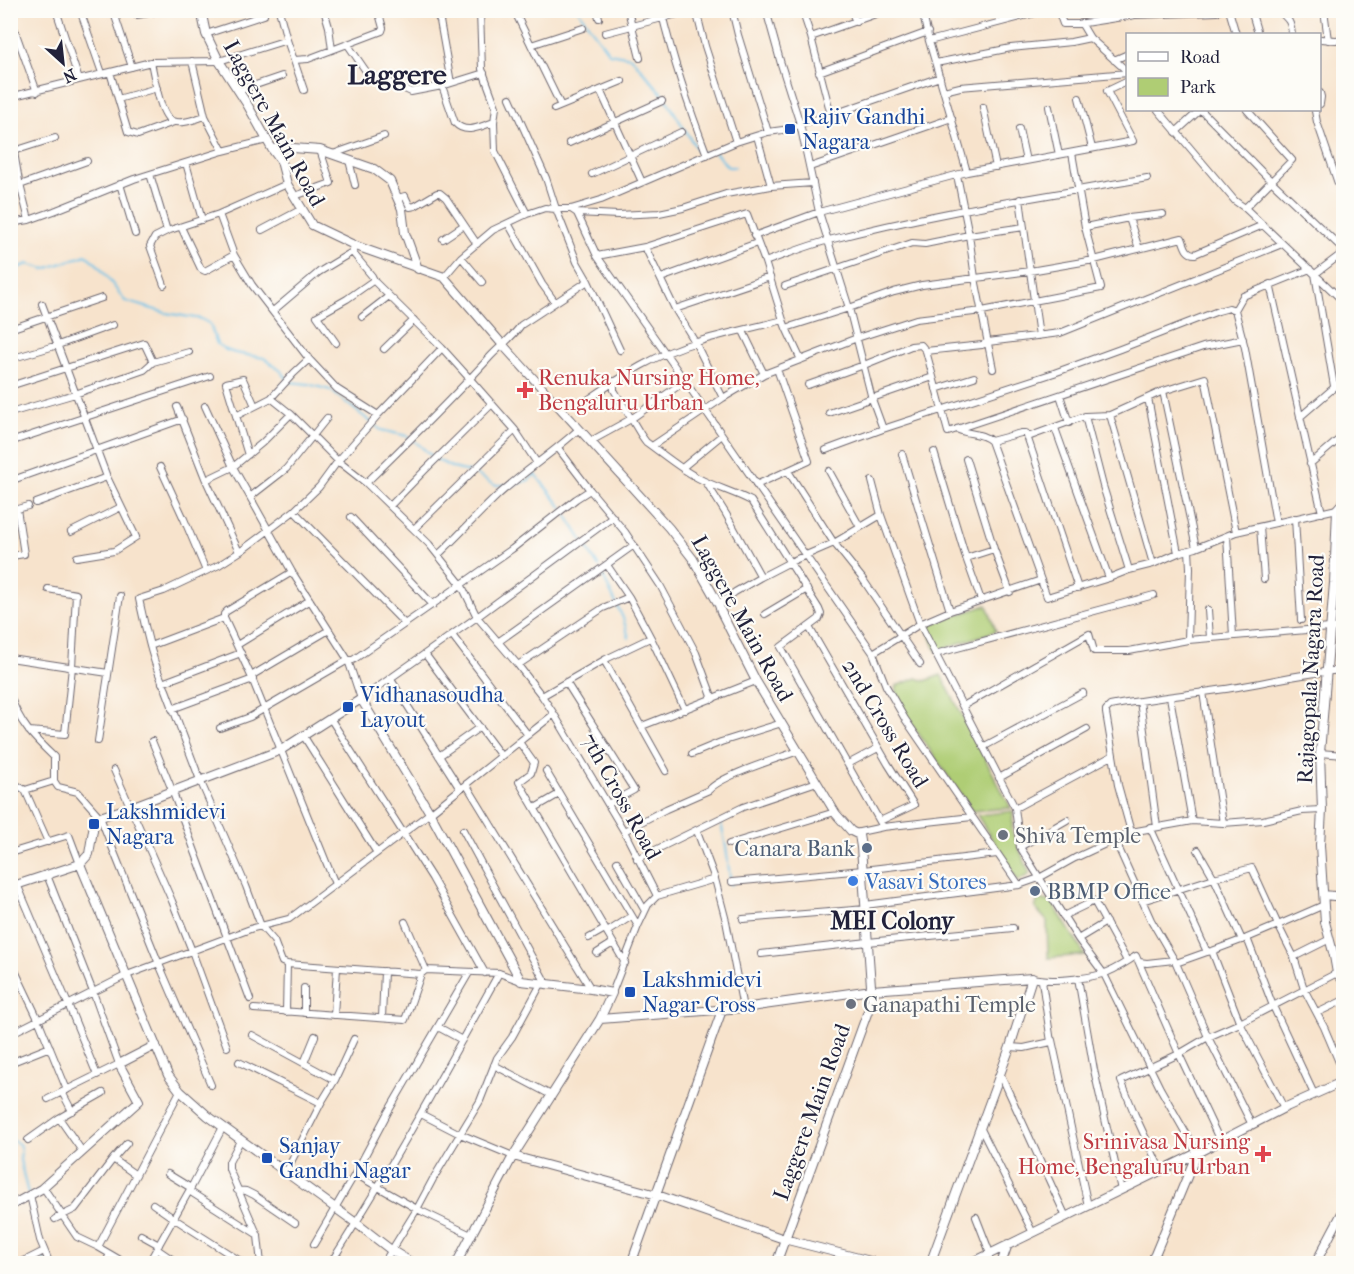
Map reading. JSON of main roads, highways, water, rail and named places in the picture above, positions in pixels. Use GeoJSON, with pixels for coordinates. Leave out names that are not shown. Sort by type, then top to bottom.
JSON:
{"type":"FeatureCollection","features":[{"type":"Feature","properties":{"kind":"waterway"},"geometry":{"type":"LineString","coordinates":[[578,10],[609,53],[631,57],[665,97],[699,153],[705,152]]}},
{"type":"Feature","properties":{"kind":"waterway"},"geometry":{"type":"LineString","coordinates":[[715,152],[728,167],[735,167]]}},
{"type":"Feature","properties":{"kind":"waterway"},"geometry":{"type":"LineString","coordinates":[[10,271],[28,264],[45,269],[86,255],[98,265],[125,301],[166,313],[201,319],[210,324],[217,344],[226,350],[264,358],[281,371],[290,382],[330,390],[381,430],[407,436],[434,458],[453,468],[469,472]]}},
{"type":"Feature","properties":{"kind":"waterway"},"geometry":{"type":"LineString","coordinates":[[474,473],[494,485],[507,485]]}},
{"type":"Feature","properties":{"kind":"waterway"},"geometry":{"type":"LineString","coordinates":[[513,485],[529,480],[535,474],[560,505],[599,567]]}},
{"type":"Feature","properties":{"kind":"waterway"},"geometry":{"type":"LineString","coordinates":[[601,572],[623,618],[629,638]]}},
{"type":"Feature","properties":{"kind":"waterway"},"geometry":{"type":"LineString","coordinates":[[721,823],[731,885]]}},
{"type":"Feature","properties":{"kind":"waterway"},"geometry":{"type":"LineString","coordinates":[[10,1139],[19,1144],[21,1150],[20,1160],[28,1194]]}},
{"type":"Feature","properties":{"kind":"waterway"},"geometry":{"type":"LineString","coordinates":[[43,1255],[45,1264]]}},
{"type":"Feature","properties":{"kind":"place","name":"Rajiv Gandhi Nagara"},"geometry":{"type":"Point","coordinates":[790,129]}},
{"type":"Feature","properties":{"kind":"place","name":"Renuka Nursing Home, Bengaluru Urban"},"geometry":{"type":"Point","coordinates":[525,390]}},
{"type":"Feature","properties":{"kind":"place","name":"Vidhanasoudha Layout"},"geometry":{"type":"Point","coordinates":[348,707]}},
{"type":"Feature","properties":{"kind":"place","name":"Lakshmidevi Nagara"},"geometry":{"type":"Point","coordinates":[94,824]}},
{"type":"Feature","properties":{"kind":"place","name":"Shiva Temple"},"geometry":{"type":"Point","coordinates":[1003,835]}},
{"type":"Feature","properties":{"kind":"place","name":"Canara Bank"},"geometry":{"type":"Point","coordinates":[867,848]}},
{"type":"Feature","properties":{"kind":"place","name":"Vasavi Stores"},"geometry":{"type":"Point","coordinates":[853,881]}},
{"type":"Feature","properties":{"kind":"place","name":"BBMP Office"},"geometry":{"type":"Point","coordinates":[1035,891]}},
{"type":"Feature","properties":{"kind":"place","name":"Lakshmidevi Nagar Cross"},"geometry":{"type":"Point","coordinates":[630,992]}},
{"type":"Feature","properties":{"kind":"place","name":"Ganapathi Temple"},"geometry":{"type":"Point","coordinates":[851,1004]}},
{"type":"Feature","properties":{"kind":"place","name":"Srinivasa Nursing Home, Bengaluru Urban"},"geometry":{"type":"Point","coordinates":[1263,1154]}},
{"type":"Feature","properties":{"kind":"place","name":"Sanjay Gandhi Nagar"},"geometry":{"type":"Point","coordinates":[267,1158]}},
{"type":"Feature","properties":{"kind":"district","name":"Laggere"},"geometry":{"type":"Point","coordinates":[397,74]}},
{"type":"Feature","properties":{"kind":"district","name":"MEI Colony"},"geometry":{"type":"Point","coordinates":[892,921]}}]}
